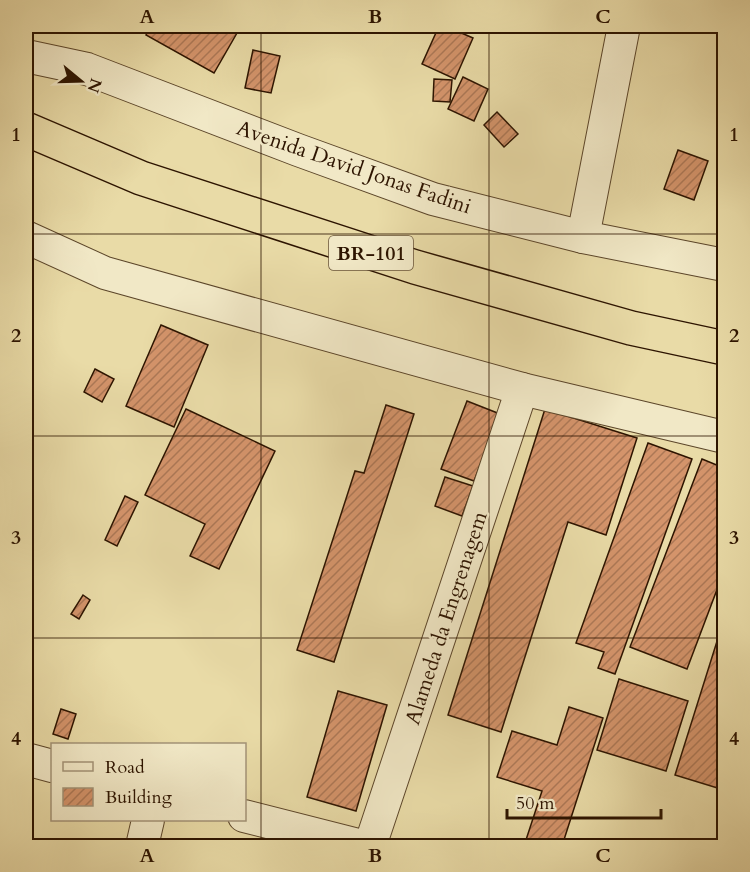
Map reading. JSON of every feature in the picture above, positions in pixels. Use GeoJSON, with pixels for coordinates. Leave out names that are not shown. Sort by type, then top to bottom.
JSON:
{"type":"FeatureCollection","features":[{"type":"Feature","properties":{"kind":"highway","name":"BR-101"},"geometry":{"type":"LineString","coordinates":[[26,129],[141,178],[415,267],[631,328],[724,348]]}},
{"type":"Feature","properties":{"kind":"street"},"geometry":{"type":"LineString","coordinates":[[583,237],[624,26]]}},
{"type":"Feature","properties":{"kind":"street","name":"Avenida David Jonas Fadini"},"geometry":{"type":"LineString","coordinates":[[26,56],[87,69],[433,199],[583,237],[724,265]]}},
{"type":"Feature","properties":{"kind":"street"},"geometry":{"type":"LineString","coordinates":[[26,237],[105,273],[522,389],[724,437]]}},
{"type":"Feature","properties":{"kind":"street","name":"Alameda da Engrenagem"},"geometry":{"type":"LineString","coordinates":[[370,846],[522,389]]}},
{"type":"Feature","properties":{"kind":"street"},"geometry":{"type":"LineString","coordinates":[[26,759],[51,766]]}},
{"type":"Feature","properties":{"kind":"street"},"geometry":{"type":"LineString","coordinates":[[246,817],[362,846]]}},
{"type":"Feature","properties":{"kind":"street"},"geometry":{"type":"LineString","coordinates":[[142,846],[148,821]]}},
{"type":"Feature","properties":{"kind":"building"},"geometry":{"type":"Polygon","coordinates":[[[151,26],[241,26],[214,73],[146,35],[151,26]]]}},
{"type":"Feature","properties":{"kind":"building"},"geometry":{"type":"Polygon","coordinates":[[[439,26],[445,26],[473,38],[455,79],[422,64],[439,26]]]}},
{"type":"Feature","properties":{"kind":"building"},"geometry":{"type":"Polygon","coordinates":[[[253,50],[280,56],[271,93],[245,88],[253,50]]]}},
{"type":"Feature","properties":{"kind":"building"},"geometry":{"type":"Polygon","coordinates":[[[463,77],[488,89],[474,121],[448,109],[463,77]]]}},
{"type":"Feature","properties":{"kind":"building"},"geometry":{"type":"Polygon","coordinates":[[[434,79],[452,80],[450,102],[433,101],[434,79]]]}},
{"type":"Feature","properties":{"kind":"building"},"geometry":{"type":"Polygon","coordinates":[[[497,112],[518,134],[504,147],[484,125],[497,112]]]}},
{"type":"Feature","properties":{"kind":"building"},"geometry":{"type":"Polygon","coordinates":[[[678,150],[708,161],[694,200],[664,189],[678,150]]]}},
{"type":"Feature","properties":{"kind":"building"},"geometry":{"type":"Polygon","coordinates":[[[161,325],[208,345],[174,427],[126,406],[161,325]]]}},
{"type":"Feature","properties":{"kind":"building"},"geometry":{"type":"Polygon","coordinates":[[[95,369],[114,379],[102,402],[84,392],[95,369]]]}},
{"type":"Feature","properties":{"kind":"building"},"geometry":{"type":"Polygon","coordinates":[[[467,401],[500,414],[474,481],[441,469],[467,401]]]}},
{"type":"Feature","properties":{"kind":"building"},"geometry":{"type":"Polygon","coordinates":[[[386,405],[414,414],[334,662],[297,650],[355,471],[364,473],[386,405]]]}},
{"type":"Feature","properties":{"kind":"building"},"geometry":{"type":"Polygon","coordinates":[[[186,409],[275,451],[219,569],[190,556],[205,524],[145,495],[186,409]]]}},
{"type":"Feature","properties":{"kind":"building"},"geometry":{"type":"Polygon","coordinates":[[[545,409],[637,438],[606,535],[568,522],[501,732],[448,715],[545,409]]]}},
{"type":"Feature","properties":{"kind":"building"},"geometry":{"type":"Polygon","coordinates":[[[648,443],[692,459],[615,674],[598,668],[604,652],[576,643],[648,443]]]}},
{"type":"Feature","properties":{"kind":"building"},"geometry":{"type":"Polygon","coordinates":[[[702,459],[724,468],[724,571],[687,669],[630,647],[702,459]]]}},
{"type":"Feature","properties":{"kind":"building"},"geometry":{"type":"Polygon","coordinates":[[[445,477],[473,486],[462,516],[435,506],[445,477]]]}},
{"type":"Feature","properties":{"kind":"building"},"geometry":{"type":"Polygon","coordinates":[[[125,496],[138,502],[117,546],[105,540],[125,496]]]}},
{"type":"Feature","properties":{"kind":"building"},"geometry":{"type":"Polygon","coordinates":[[[83,595],[90,600],[79,619],[71,614],[83,595]]]}},
{"type":"Feature","properties":{"kind":"building"},"geometry":{"type":"Polygon","coordinates":[[[724,619],[724,790],[675,775],[724,619]]]}},
{"type":"Feature","properties":{"kind":"building"},"geometry":{"type":"Polygon","coordinates":[[[619,679],[688,701],[666,771],[597,750],[619,679]]]}},
{"type":"Feature","properties":{"kind":"building"},"geometry":{"type":"Polygon","coordinates":[[[338,691],[387,705],[356,811],[307,797],[338,691]]]}},
{"type":"Feature","properties":{"kind":"building"},"geometry":{"type":"Polygon","coordinates":[[[569,707],[603,718],[562,846],[524,846],[542,791],[497,777],[512,731],[557,745],[569,707]]]}},
{"type":"Feature","properties":{"kind":"building"},"geometry":{"type":"Polygon","coordinates":[[[61,709],[76,714],[68,739],[53,734],[61,709]]]}}]}
